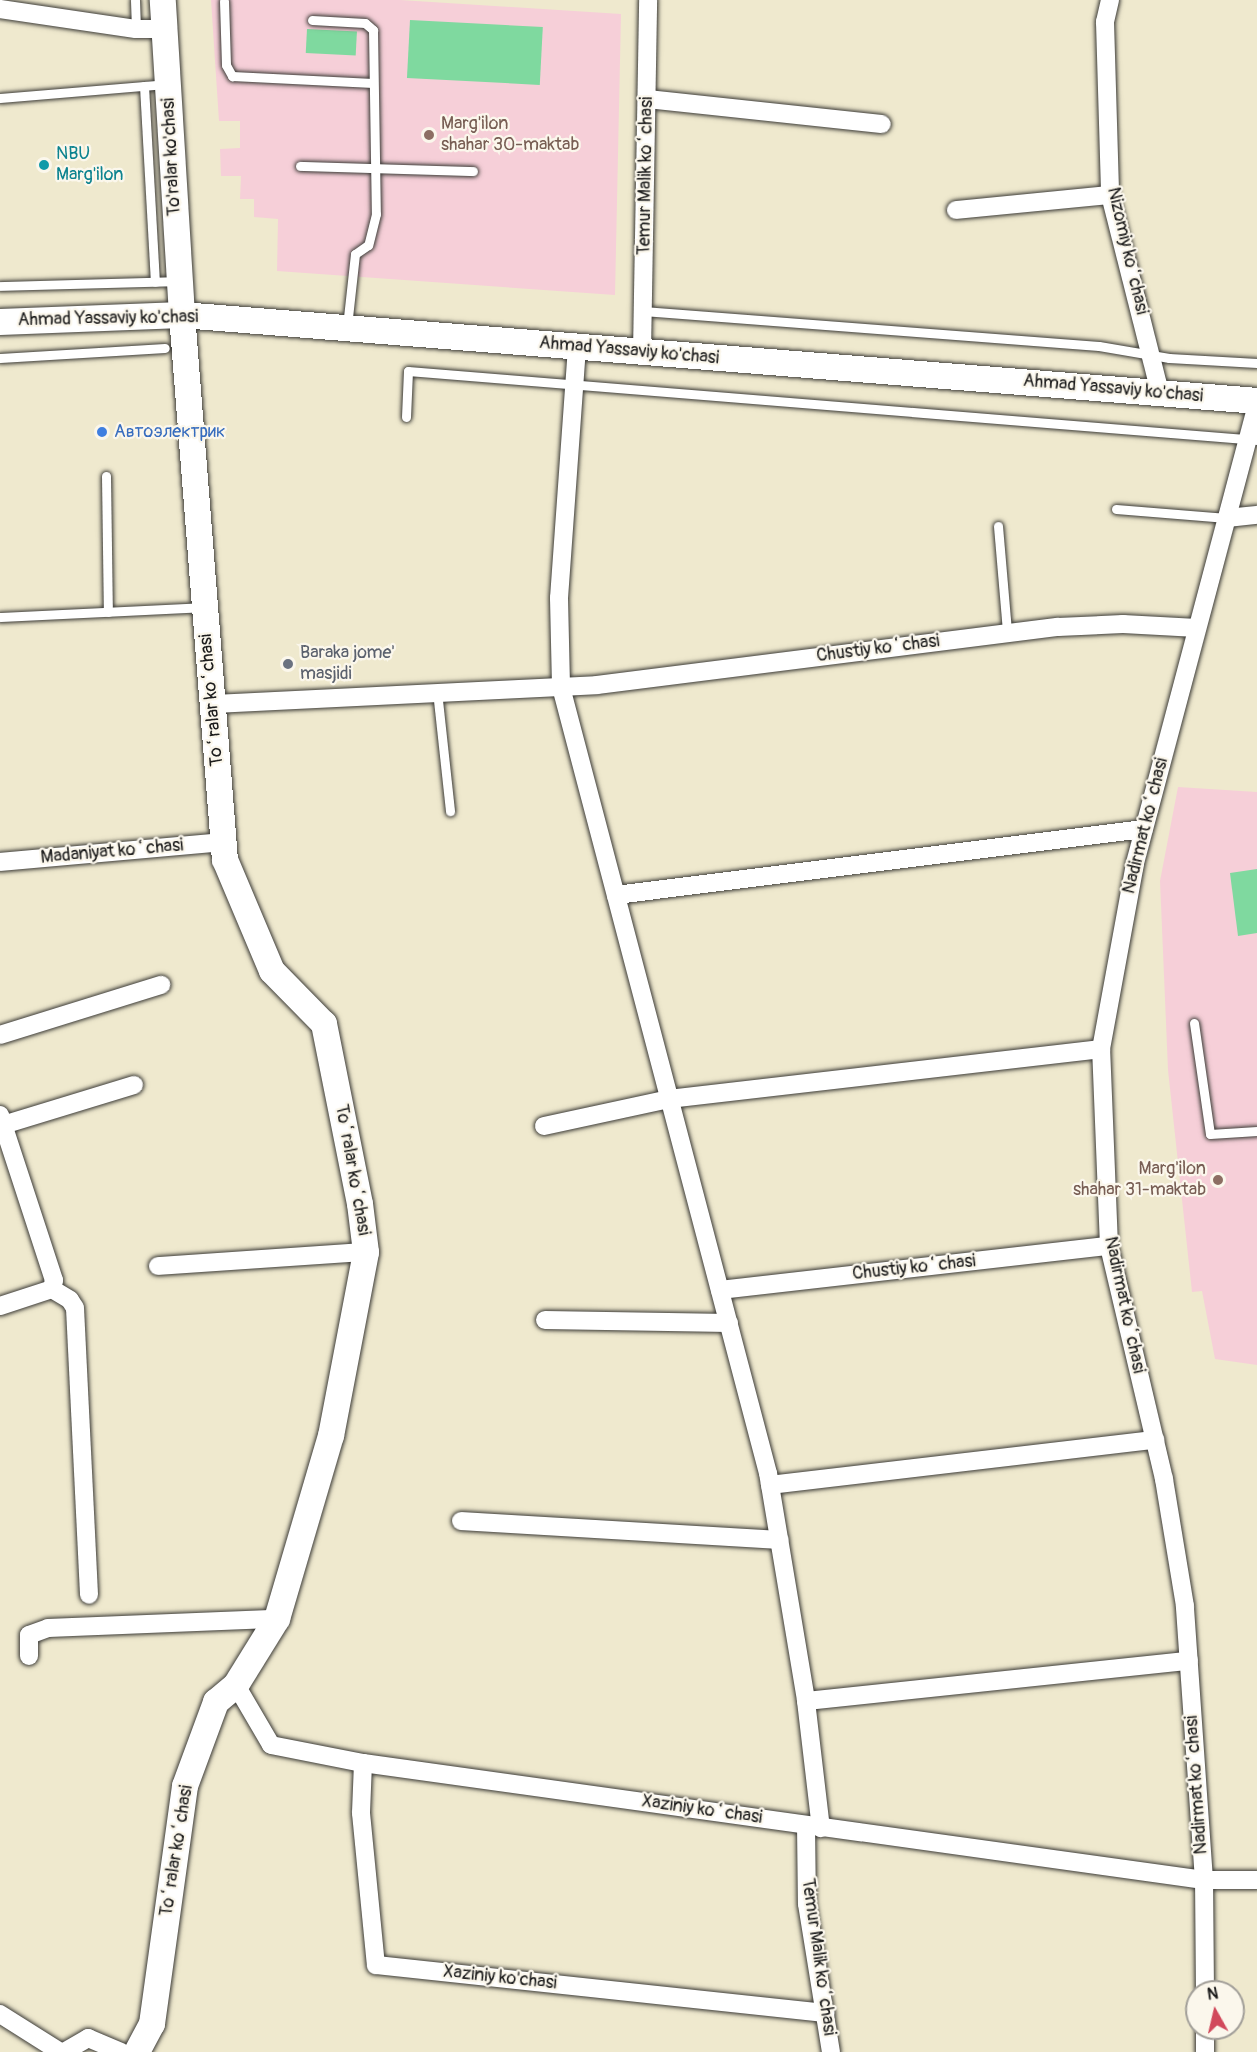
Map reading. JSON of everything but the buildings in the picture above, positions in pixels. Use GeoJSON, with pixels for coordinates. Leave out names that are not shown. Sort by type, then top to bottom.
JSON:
{"type":"FeatureCollection","features":[{"type":"Feature","properties":{"kind":"street","name":"To'ralar ko'chasi"},"geometry":{"type":"LineString","coordinates":[[163,0],[164,28],[156,85],[167,282],[182,315]]}},
{"type":"Feature","properties":{"kind":"street"},"geometry":{"type":"LineString","coordinates":[[639,0],[648,0]]}},
{"type":"Feature","properties":{"kind":"street","name":"Temur Malik koʻchasi"},"geometry":{"type":"LineString","coordinates":[[642,352],[648,0]]}},
{"type":"Feature","properties":{"kind":"street","name":"Nizomiy koʻchasi"},"geometry":{"type":"LineString","coordinates":[[1110,0],[1105,22],[1110,195],[1160,393]]}},
{"type":"Feature","properties":{"kind":"street"},"geometry":{"type":"LineString","coordinates":[[0,9],[136,29],[164,28]]}},
{"type":"Feature","properties":{"kind":"street"},"geometry":{"type":"LineString","coordinates":[[647,99],[882,124]]}},
{"type":"Feature","properties":{"kind":"street"},"geometry":{"type":"LineString","coordinates":[[956,210],[1110,195]]}},
{"type":"Feature","properties":{"kind":"street","name":"Ahmad Yassaviy ko'chasi"},"geometry":{"type":"LineString","coordinates":[[0,322],[182,315],[1257,402]]}},
{"type":"Feature","properties":{"kind":"street","name":"Toʻralar koʻchasi"},"geometry":{"type":"LineString","coordinates":[[136,2052],[152,2024],[185,1786],[216,1702],[236,1685],[277,1619],[331,1436],[366,1252],[360,1204],[324,1024],[272,971],[225,860],[182,315]]}},
{"type":"Feature","properties":{"kind":"street"},"geometry":{"type":"LineString","coordinates":[[577,347],[559,598],[561,687],[770,1485],[806,1701],[814,1826]]}},
{"type":"Feature","properties":{"kind":"street","name":"Nadirmat koʻchasi"},"geometry":{"type":"LineString","coordinates":[[1257,402],[1252,439],[1227,518],[1144,829],[1101,1049],[1109,1246],[1155,1440],[1185,1606],[1204,1880],[1257,1880]]}},
{"type":"Feature","properties":{"kind":"street"},"geometry":{"type":"LineString","coordinates":[[1227,518],[1257,514]]}},
{"type":"Feature","properties":{"kind":"street","name":"Chustiy koʻchasi"},"geometry":{"type":"LineString","coordinates":[[213,704],[436,691],[561,687],[1006,632],[1123,624],[1197,628]]}},
{"type":"Feature","properties":{"kind":"street"},"geometry":{"type":"LineString","coordinates":[[616,895],[1144,829]]}},
{"type":"Feature","properties":{"kind":"street","name":"Madaniyat koʻchasi"},"geometry":{"type":"LineString","coordinates":[[0,862],[224,842]]}},
{"type":"Feature","properties":{"kind":"street"},"geometry":{"type":"LineString","coordinates":[[0,1035],[161,985]]}},
{"type":"Feature","properties":{"kind":"street"},"geometry":{"type":"LineString","coordinates":[[544,1126],[669,1099],[1101,1049]]}},
{"type":"Feature","properties":{"kind":"street"},"geometry":{"type":"LineString","coordinates":[[52,1289],[54,1280],[3,1131],[134,1085]]}},
{"type":"Feature","properties":{"kind":"street","name":"Chustiy koʻchasi"},"geometry":{"type":"LineString","coordinates":[[720,1290],[1109,1246]]}},
{"type":"Feature","properties":{"kind":"street"},"geometry":{"type":"LineString","coordinates":[[158,1266],[366,1252]]}},
{"type":"Feature","properties":{"kind":"street"},"geometry":{"type":"LineString","coordinates":[[0,1306],[52,1289],[70,1299],[75,1308],[89,1595]]}},
{"type":"Feature","properties":{"kind":"street"},"geometry":{"type":"LineString","coordinates":[[545,1320],[729,1323]]}},
{"type":"Feature","properties":{"kind":"street"},"geometry":{"type":"LineString","coordinates":[[770,1485],[1155,1440]]}},
{"type":"Feature","properties":{"kind":"street"},"geometry":{"type":"LineString","coordinates":[[461,1521],[779,1540]]}},
{"type":"Feature","properties":{"kind":"street"},"geometry":{"type":"LineString","coordinates":[[29,1656],[29,1635],[48,1628],[277,1619]]}},
{"type":"Feature","properties":{"kind":"street"},"geometry":{"type":"LineString","coordinates":[[806,1701],[1189,1661]]}},
{"type":"Feature","properties":{"kind":"street","name":"Xaziniy koʻchasi"},"geometry":{"type":"LineString","coordinates":[[236,1685],[270,1745],[363,1762],[1204,1880]]}},
{"type":"Feature","properties":{"kind":"street","name":"Xaziniy ko'chasi"},"geometry":{"type":"LineString","coordinates":[[363,1762],[361,1813],[376,1965],[825,2013]]}},
{"type":"Feature","properties":{"kind":"street","name":"Temur Malik koʻchasi"},"geometry":{"type":"LineString","coordinates":[[814,1826],[807,1904],[831,2052]]}},
{"type":"Feature","properties":{"kind":"street"},"geometry":{"type":"LineString","coordinates":[[1204,1880],[1205,1980]]}},
{"type":"Feature","properties":{"kind":"street"},"geometry":{"type":"LineString","coordinates":[[0,2014],[60,2052]]}},
{"type":"Feature","properties":{"kind":"street"},"geometry":{"type":"LineString","coordinates":[[64,2052],[88,2038],[121,2052]]}},
{"type":"Feature","properties":{"kind":"lane"},"geometry":{"type":"LineString","coordinates":[[135,0],[136,29]]}},
{"type":"Feature","properties":{"kind":"lane"},"geometry":{"type":"LineString","coordinates":[[224,0],[226,65],[232,76],[373,83]]}},
{"type":"Feature","properties":{"kind":"lane"},"geometry":{"type":"LineString","coordinates":[[312,20],[365,23],[372,30],[375,214],[368,245],[355,254],[347,328]]}},
{"type":"Feature","properties":{"kind":"lane"},"geometry":{"type":"LineString","coordinates":[[0,98],[156,85]]}},
{"type":"Feature","properties":{"kind":"lane"},"geometry":{"type":"LineString","coordinates":[[300,166],[473,171]]}},
{"type":"Feature","properties":{"kind":"lane"},"geometry":{"type":"LineString","coordinates":[[0,286],[167,282]]}},
{"type":"Feature","properties":{"kind":"lane"},"geometry":{"type":"LineString","coordinates":[[643,311],[1099,346],[1257,363]]}},
{"type":"Feature","properties":{"kind":"lane"},"geometry":{"type":"LineString","coordinates":[[0,358],[165,348]]}},
{"type":"Feature","properties":{"kind":"lane"},"geometry":{"type":"LineString","coordinates":[[406,417],[408,371],[1252,439]]}},
{"type":"Feature","properties":{"kind":"lane"},"geometry":{"type":"LineString","coordinates":[[106,476],[108,612]]}},
{"type":"Feature","properties":{"kind":"lane"},"geometry":{"type":"LineString","coordinates":[[1116,509],[1227,518]]}},
{"type":"Feature","properties":{"kind":"lane"},"geometry":{"type":"LineString","coordinates":[[998,526],[1006,632]]}},
{"type":"Feature","properties":{"kind":"lane"},"geometry":{"type":"LineString","coordinates":[[0,617],[205,607]]}},
{"type":"Feature","properties":{"kind":"lane"},"geometry":{"type":"LineString","coordinates":[[436,691],[450,811]]}},
{"type":"Feature","properties":{"kind":"lane"},"geometry":{"type":"LineString","coordinates":[[1194,1023],[1210,1134],[1257,1131]]}},
{"type":"Feature","properties":{"kind":"shaded area","name":"Marg'ilon shahar 30-maktab"},"geometry":{"type":"Polygon","coordinates":[[[211,0],[400,0],[621,14],[615,295],[277,271],[278,219],[254,217],[254,199],[240,199],[241,176],[221,176],[220,149],[240,148],[240,121],[219,121],[211,0]]]}},
{"type":"Feature","properties":{"kind":"shaded area","name":"Marg'ilon shahar 31-maktab"},"geometry":{"type":"Polygon","coordinates":[[[1178,787],[1257,792],[1257,1365],[1215,1359],[1202,1291],[1192,1292],[1168,1070],[1160,881],[1178,787]]]}},
{"type":"Feature","properties":{"kind":"green space"},"geometry":{"type":"Polygon","coordinates":[[[410,20],[543,27],[540,85],[407,78],[410,20]]]}},
{"type":"Feature","properties":{"kind":"green space"},"geometry":{"type":"Polygon","coordinates":[[[307,29],[357,32],[356,56],[306,53],[307,29]]]}},
{"type":"Feature","properties":{"kind":"green space"},"geometry":{"type":"Polygon","coordinates":[[[1257,869],[1257,933],[1238,936],[1230,873],[1257,869]]]}},
{"type":"Feature","properties":{"kind":"place","name":"Marg'ilon shahar 30-maktab"},"geometry":{"type":"Point","coordinates":[429,135]}},
{"type":"Feature","properties":{"kind":"place","name":"NBU Marg'ilon"},"geometry":{"type":"Point","coordinates":[44,165]}},
{"type":"Feature","properties":{"kind":"place","name":"Автоэлектрик"},"geometry":{"type":"Point","coordinates":[102,432]}},
{"type":"Feature","properties":{"kind":"place","name":"Baraka jome' masjidi"},"geometry":{"type":"Point","coordinates":[288,664]}},
{"type":"Feature","properties":{"kind":"place","name":"Marg'ilon shahar 31-maktab"},"geometry":{"type":"Point","coordinates":[1218,1180]}}]}
